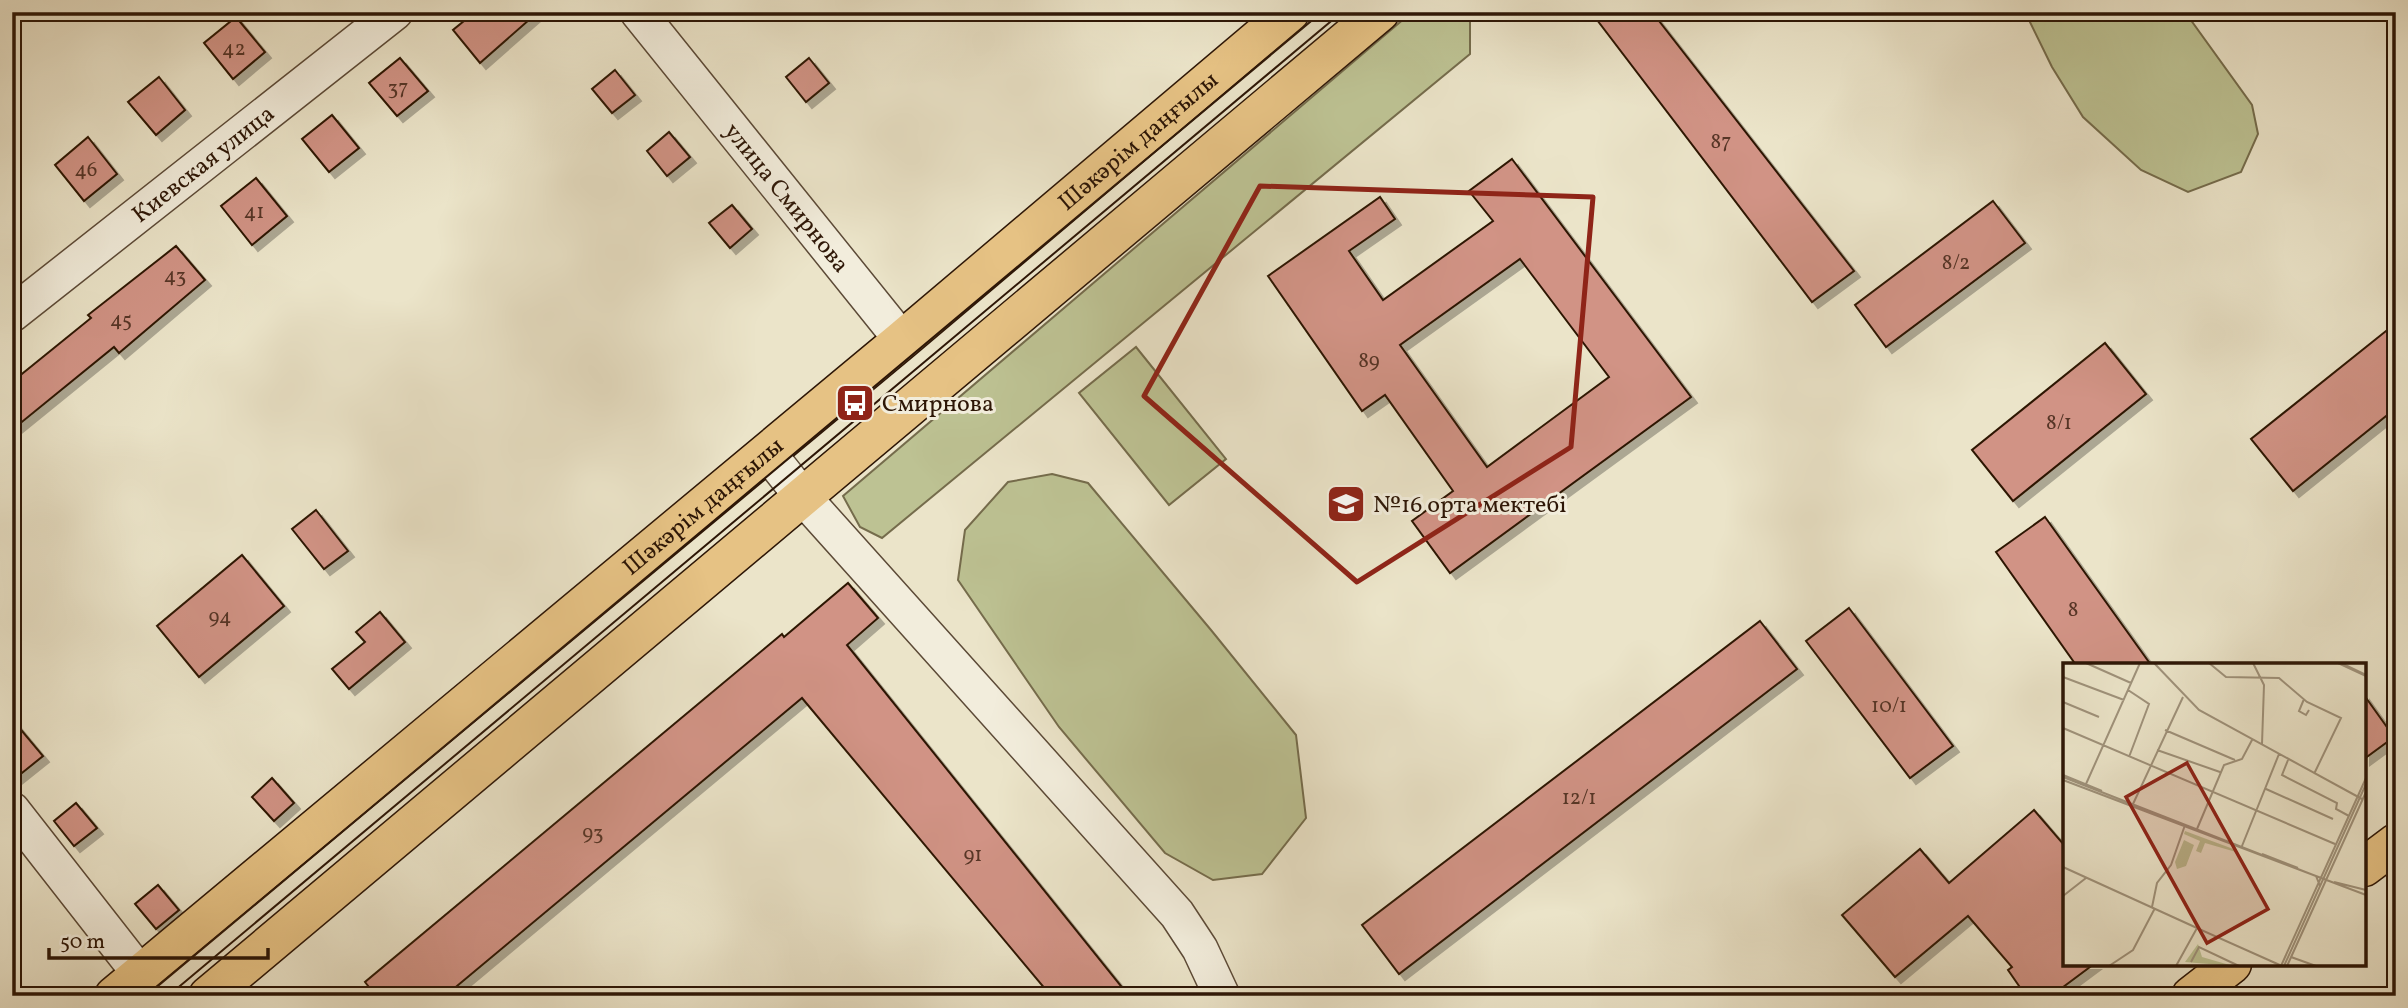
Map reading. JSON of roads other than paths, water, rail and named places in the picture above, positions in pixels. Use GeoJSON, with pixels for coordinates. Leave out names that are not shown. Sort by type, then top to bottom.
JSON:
{"type":"FeatureCollection","features":[{"type":"Feature","properties":{"kind":"main road","name":"Шәкәрім даңғылы"},"geometry":{"type":"LineString","coordinates":[[138,989],[766,452],[1290,12]]}},
{"type":"Feature","properties":{"kind":"main road"},"geometry":{"type":"LineString","coordinates":[[208,996],[1380,12]]}},
{"type":"Feature","properties":{"kind":"main road","name":"улица Смирнова"},"geometry":{"type":"LineString","coordinates":[[902,340],[936,384]]}},
{"type":"Feature","properties":{"kind":"main road"},"geometry":{"type":"LineString","coordinates":[[2366,866],[2396,843]]}},
{"type":"Feature","properties":{"kind":"main road"},"geometry":{"type":"LineString","coordinates":[[2191,996],[2229,966]]}},
{"type":"Feature","properties":{"kind":"street","name":"Киевская улица"},"geometry":{"type":"LineString","coordinates":[[12,314],[395,12]]}},
{"type":"Feature","properties":{"kind":"street","name":"улица Смирнова"},"geometry":{"type":"LineString","coordinates":[[638,12],[902,340]]}},
{"type":"Feature","properties":{"kind":"street"},"geometry":{"type":"LineString","coordinates":[[766,452],[802,496],[1177,914],[1200,949],[1222,996]]}},
{"type":"Feature","properties":{"kind":"street"},"geometry":{"type":"LineString","coordinates":[[12,810],[138,989]]}},
{"type":"Feature","properties":{"kind":"tram line"},"geometry":{"type":"LineString","coordinates":[[146,996],[1322,12]]}},
{"type":"Feature","properties":{"kind":"tram line"},"geometry":{"type":"LineString","coordinates":[[168,996],[1342,12]]}},
{"type":"Feature","properties":{"kind":"place","name":"Смирнова"},"geometry":{"type":"Point","coordinates":[855,403]}},
{"type":"Feature","properties":{"kind":"place","name":"№16 орта мектебі"},"geometry":{"type":"Point","coordinates":[1346,504]}}]}
